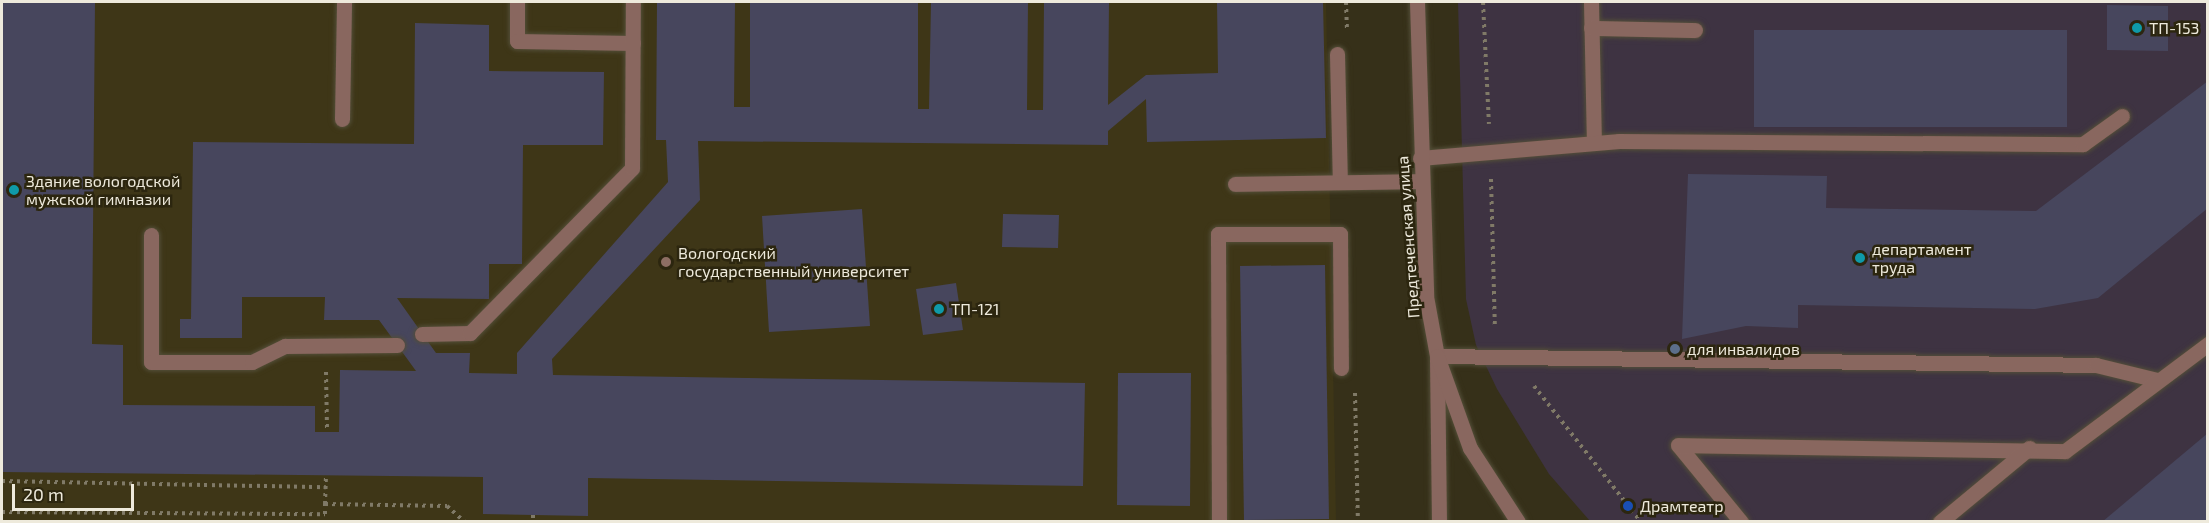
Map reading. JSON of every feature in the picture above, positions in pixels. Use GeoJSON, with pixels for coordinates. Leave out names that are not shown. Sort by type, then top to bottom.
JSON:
{"type":"FeatureCollection","features":[{"type":"Feature","properties":{"kind":"street"},"geometry":{"type":"LineString","coordinates":[[342,119],[344,2]]}},
{"type":"Feature","properties":{"kind":"street"},"geometry":{"type":"LineString","coordinates":[[517,2],[517,41],[633,43]]}},
{"type":"Feature","properties":{"kind":"street"},"geometry":{"type":"LineString","coordinates":[[422,334],[470,333],[632,168],[633,2]]}},
{"type":"Feature","properties":{"kind":"street","name":"Предтеченская улица"},"geometry":{"type":"LineString","coordinates":[[1417,2],[1426,296],[1437,356],[1470,448],[1510,519]]}},
{"type":"Feature","properties":{"kind":"street"},"geometry":{"type":"LineString","coordinates":[[1591,2],[1594,143]]}},
{"type":"Feature","properties":{"kind":"street"},"geometry":{"type":"LineString","coordinates":[[1592,28],[1695,30]]}},
{"type":"Feature","properties":{"kind":"street"},"geometry":{"type":"LineString","coordinates":[[1337,54],[1340,182]]}},
{"type":"Feature","properties":{"kind":"street"},"geometry":{"type":"LineString","coordinates":[[1420,158],[1490,150],[1594,143],[2083,144],[2121,116]]}},
{"type":"Feature","properties":{"kind":"street"},"geometry":{"type":"LineString","coordinates":[[1235,184],[1421,181]]}},
{"type":"Feature","properties":{"kind":"street"},"geometry":{"type":"LineString","coordinates":[[1219,522],[1218,234],[1340,234],[1341,369]]}},
{"type":"Feature","properties":{"kind":"street"},"geometry":{"type":"LineString","coordinates":[[151,235],[151,362],[252,362],[285,346],[397,345]]}},
{"type":"Feature","properties":{"kind":"street"},"geometry":{"type":"LineString","coordinates":[[1741,522],[1678,445],[2029,448],[2065,451],[2208,344]]}},
{"type":"Feature","properties":{"kind":"street"},"geometry":{"type":"LineString","coordinates":[[1439,522],[1437,356],[2096,365],[2157,380]]}},
{"type":"Feature","properties":{"kind":"street"},"geometry":{"type":"LineString","coordinates":[[1940,522],[2029,448]]}},
{"type":"Feature","properties":{"kind":"path"},"geometry":{"type":"LineString","coordinates":[[1483,2],[1495,326],[1512,356],[1641,522]]}},
{"type":"Feature","properties":{"kind":"path"},"geometry":{"type":"LineString","coordinates":[[326,346],[327,432]]}},
{"type":"Feature","properties":{"kind":"path"},"geometry":{"type":"LineString","coordinates":[[2,512],[325,514],[326,474]]}},
{"type":"Feature","properties":{"kind":"path"},"geometry":{"type":"LineString","coordinates":[[2,481],[326,487]]}},
{"type":"Feature","properties":{"kind":"path"},"geometry":{"type":"LineString","coordinates":[[325,504],[447,506],[465,522]]}},
{"type":"Feature","properties":{"kind":"path"},"geometry":{"type":"LineString","coordinates":[[533,515],[533,522]]}},
{"type":"Feature","properties":{"kind":"shaded area","name":"Вологодский государственный университет"},"geometry":{"type":"Polygon","coordinates":[[[2,2],[1326,2],[1336,521],[2,521],[2,2]]]}},
{"type":"Feature","properties":{"kind":"shaded area"},"geometry":{"type":"Polygon","coordinates":[[[1458,2],[2207,2],[2207,521],[1590,521],[1549,474],[1497,389],[1476,345],[1466,299],[1458,2]]]}},
{"type":"Feature","properties":{"kind":"building"},"geometry":{"type":"Polygon","coordinates":[[[2,2],[95,2],[92,344],[123,345],[123,405],[315,406],[315,432],[339,432],[340,370],[416,371],[379,320],[324,320],[325,297],[242,297],[242,338],[180,338],[180,319],[191,319],[193,142],[414,144],[415,23],[489,25],[489,71],[604,72],[603,145],[523,145],[522,264],[489,264],[489,299],[397,298],[436,353],[470,353],[469,373],[517,374],[517,353],[668,182],[666,140],[656,140],[657,2],[735,2],[734,107],[750,107],[750,2],[918,2],[918,109],[929,109],[931,2],[1028,2],[1027,110],[1043,110],[1044,2],[1109,2],[1108,105],[1146,75],[1218,73],[1217,2],[1323,2],[1326,138],[1147,142],[1146,99],[1108,131],[1108,145],[698,141],[700,200],[552,359],[553,375],[1085,383],[1083,486],[588,478],[588,516],[483,514],[483,477],[2,472],[2,2]]]}},
{"type":"Feature","properties":{"kind":"building","name":"ТП-153"},"geometry":{"type":"Polygon","coordinates":[[[2107,5],[2168,6],[2168,51],[2107,50],[2107,5]]]}},
{"type":"Feature","properties":{"kind":"building"},"geometry":{"type":"Polygon","coordinates":[[[1754,30],[2067,30],[2067,127],[1754,127],[1754,30]]]}},
{"type":"Feature","properties":{"kind":"building","name":"департамент труда"},"geometry":{"type":"Polygon","coordinates":[[[2208,81],[2208,208],[2098,298],[2035,309],[1798,305],[1798,328],[1746,326],[1682,339],[1688,174],[1827,176],[1826,208],[2036,211],[2208,81]]]}},
{"type":"Feature","properties":{"kind":"building"},"geometry":{"type":"Polygon","coordinates":[[[862,209],[870,326],[769,332],[762,216],[862,209]]]}},
{"type":"Feature","properties":{"kind":"building"},"geometry":{"type":"Polygon","coordinates":[[[1003,214],[1059,215],[1058,248],[1002,247],[1003,214]]]}},
{"type":"Feature","properties":{"kind":"building"},"geometry":{"type":"Polygon","coordinates":[[[1325,265],[1329,519],[1244,520],[1240,266],[1325,265]]]}},
{"type":"Feature","properties":{"kind":"building","name":"ТП-121"},"geometry":{"type":"Polygon","coordinates":[[[956,283],[963,330],[923,335],[916,289],[956,283]]]}},
{"type":"Feature","properties":{"kind":"building"},"geometry":{"type":"Polygon","coordinates":[[[1118,373],[1191,373],[1190,506],[1117,505],[1118,373]]]}},
{"type":"Feature","properties":{"kind":"building"},"geometry":{"type":"Polygon","coordinates":[[[2208,433],[2208,522],[2102,522],[2208,433]]]}},
{"type":"Feature","properties":{"kind":"place","name":"ТП-153"},"geometry":{"type":"Point","coordinates":[2137,28]}},
{"type":"Feature","properties":{"kind":"place","name":"Здание вологодской мужской гимназии"},"geometry":{"type":"Point","coordinates":[14,190]}},
{"type":"Feature","properties":{"kind":"place","name":"департамент труда"},"geometry":{"type":"Point","coordinates":[1860,258]}},
{"type":"Feature","properties":{"kind":"place","name":"Вологодский государственный университет"},"geometry":{"type":"Point","coordinates":[666,262]}},
{"type":"Feature","properties":{"kind":"place","name":"ТП-121"},"geometry":{"type":"Point","coordinates":[939,309]}},
{"type":"Feature","properties":{"kind":"place","name":"для инвалидов"},"geometry":{"type":"Point","coordinates":[1675,349]}},
{"type":"Feature","properties":{"kind":"place","name":"Драмтеатр"},"geometry":{"type":"Point","coordinates":[1628,506]}}]}
